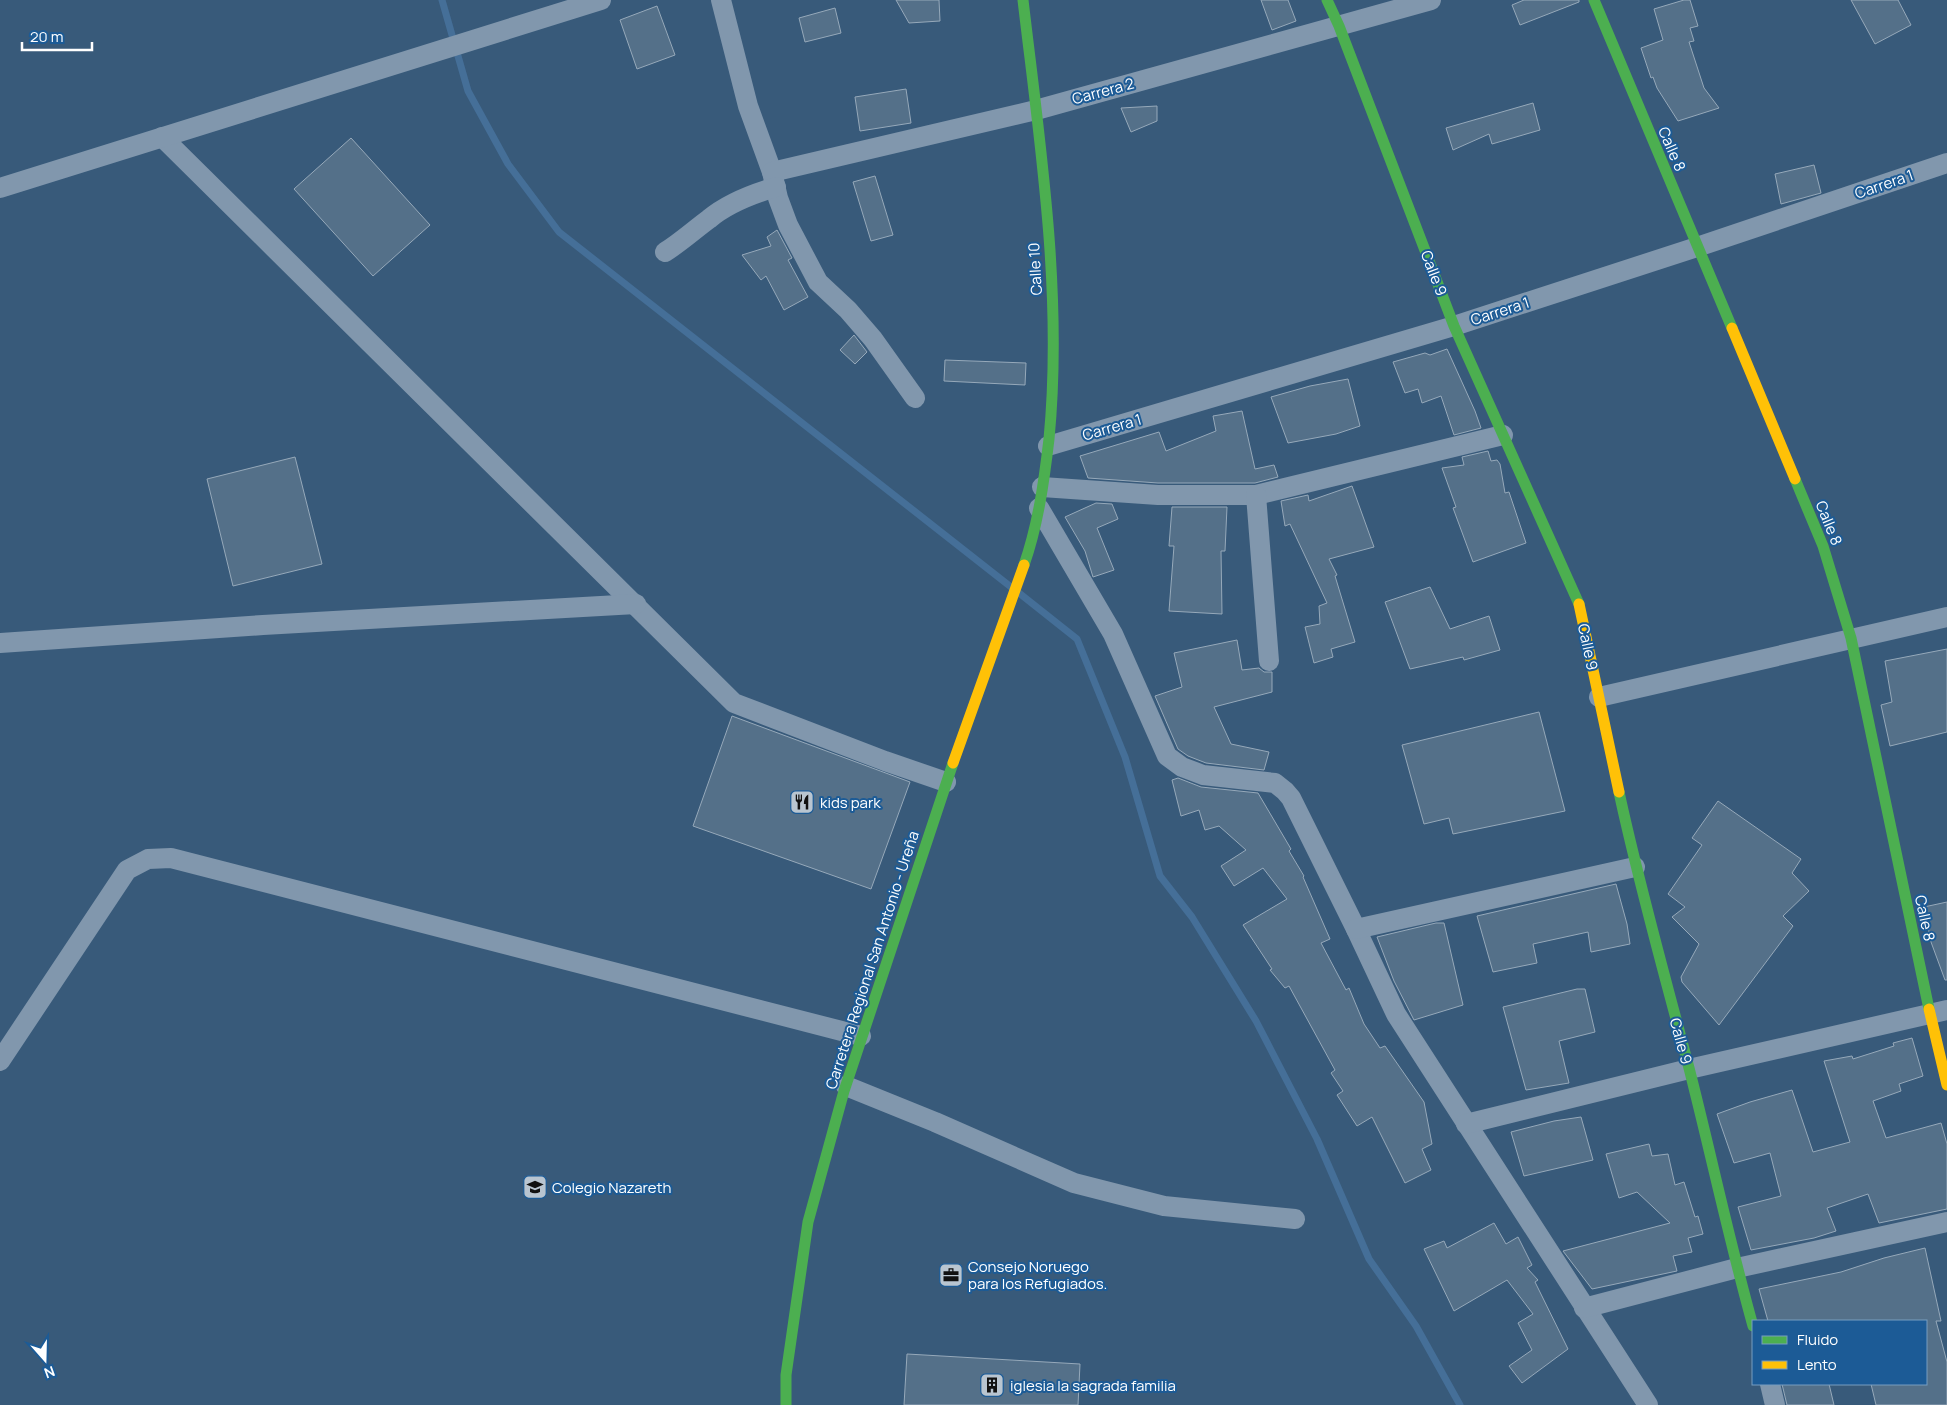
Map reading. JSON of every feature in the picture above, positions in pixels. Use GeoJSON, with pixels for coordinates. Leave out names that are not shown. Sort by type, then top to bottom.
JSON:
{"type":"FeatureCollection","features":[{"type":"Feature","properties":{"kind":"street"},"geometry":{"type":"LineString","coordinates":[[0,188],[598,0]]}},
{"type":"Feature","properties":{"kind":"street"},"geometry":{"type":"LineString","coordinates":[[721,0],[748,106],[788,225],[818,282],[848,310],[873,339],[915,398]]}},
{"type":"Feature","properties":{"kind":"street","name":"Calle 10"},"geometry":{"type":"LineString","coordinates":[[1023,0],[1036,110],[1049,250],[1053,330],[1052,404],[1048,446],[1034,536]]}},
{"type":"Feature","properties":{"kind":"street","name":"Calle 9"},"geometry":{"type":"LineString","coordinates":[[1327,0],[1339,26],[1454,326],[1579,602],[1635,867],[1689,1069],[1752,1322]]}},
{"type":"Feature","properties":{"kind":"street","name":"Carrera 2"},"geometry":{"type":"LineString","coordinates":[[665,252],[684,241],[710,218],[774,179],[1036,110],[1431,0]]}},
{"type":"Feature","properties":{"kind":"street","name":"Calle 8"},"geometry":{"type":"LineString","coordinates":[[1594,0],[1823,546],[1851,638],[1938,1012],[1947,1085]]}},
{"type":"Feature","properties":{"kind":"street"},"geometry":{"type":"LineString","coordinates":[[162,137],[734,703],[946,782]]}},
{"type":"Feature","properties":{"kind":"street","name":"Carrera 1"},"geometry":{"type":"LineString","coordinates":[[1048,446],[1454,326],[1947,163]]}},
{"type":"Feature","properties":{"kind":"street"},"geometry":{"type":"LineString","coordinates":[[1042,486],[1158,495],[1256,495],[1503,435]]}},
{"type":"Feature","properties":{"kind":"street"},"geometry":{"type":"LineString","coordinates":[[1256,495],[1269,660]]}},
{"type":"Feature","properties":{"kind":"street"},"geometry":{"type":"LineString","coordinates":[[1039,508],[1113,634],[1167,756],[1182,767],[1204,775],[1275,783],[1285,790],[1291,798],[1396,1014],[1648,1405]]}},
{"type":"Feature","properties":{"kind":"street","name":"Carretera Regional San Antonio - Ureña"},"geometry":{"type":"LineString","coordinates":[[786,1405],[786,1375],[808,1222],[846,1086],[946,782],[1034,536]]}},
{"type":"Feature","properties":{"kind":"street"},"geometry":{"type":"LineString","coordinates":[[0,643],[263,625],[636,604]]}},
{"type":"Feature","properties":{"kind":"street"},"geometry":{"type":"LineString","coordinates":[[1599,697],[1947,617]]}},
{"type":"Feature","properties":{"kind":"street"},"geometry":{"type":"LineString","coordinates":[[0,1061],[127,870],[148,859],[170,858],[861,1036]]}},
{"type":"Feature","properties":{"kind":"street"},"geometry":{"type":"LineString","coordinates":[[1356,929],[1635,867]]}},
{"type":"Feature","properties":{"kind":"street"},"geometry":{"type":"LineString","coordinates":[[1466,1124],[1689,1069],[1938,1012]]}},
{"type":"Feature","properties":{"kind":"street"},"geometry":{"type":"LineString","coordinates":[[846,1086],[935,1122],[1074,1183],[1164,1206],[1295,1219]]}},
{"type":"Feature","properties":{"kind":"street"},"geometry":{"type":"LineString","coordinates":[[1584,1308],[1737,1268],[1947,1222]]}},
{"type":"Feature","properties":{"kind":"street"},"geometry":{"type":"LineString","coordinates":[[1770,1385],[1776,1405]]}},
{"type":"Feature","properties":{"kind":"building"},"geometry":{"type":"Polygon","coordinates":[[[896,0],[939,0],[940,21],[909,23],[896,0]]]}},
{"type":"Feature","properties":{"kind":"building"},"geometry":{"type":"Polygon","coordinates":[[[1261,0],[1288,0],[1296,21],[1272,30],[1261,0]]]}},
{"type":"Feature","properties":{"kind":"building"},"geometry":{"type":"Polygon","coordinates":[[[1524,0],[1579,0],[1579,2],[1520,25],[1512,5],[1524,0]]]}},
{"type":"Feature","properties":{"kind":"building"},"geometry":{"type":"Polygon","coordinates":[[[1690,0],[1698,26],[1690,28],[1694,41],[1689,42],[1704,88],[1719,108],[1678,121],[1657,88],[1653,77],[1651,78],[1641,48],[1663,40],[1654,9],[1690,0]]]}},
{"type":"Feature","properties":{"kind":"building"},"geometry":{"type":"Polygon","coordinates":[[[1851,0],[1898,0],[1911,25],[1875,44],[1851,0]]]}},
{"type":"Feature","properties":{"kind":"building"},"geometry":{"type":"Polygon","coordinates":[[[657,6],[675,55],[637,69],[620,20],[657,6]]]}},
{"type":"Feature","properties":{"kind":"building"},"geometry":{"type":"Polygon","coordinates":[[[835,8],[841,33],[805,42],[799,18],[835,8]]]}},
{"type":"Feature","properties":{"kind":"building"},"geometry":{"type":"Polygon","coordinates":[[[906,89],[911,123],[860,131],[855,97],[906,89]]]}},
{"type":"Feature","properties":{"kind":"building"},"geometry":{"type":"Polygon","coordinates":[[[1533,103],[1540,130],[1492,144],[1489,134],[1453,150],[1446,128],[1533,103]]]}},
{"type":"Feature","properties":{"kind":"building"},"geometry":{"type":"Polygon","coordinates":[[[1157,106],[1157,121],[1131,132],[1121,108],[1157,106]]]}},
{"type":"Feature","properties":{"kind":"building"},"geometry":{"type":"Polygon","coordinates":[[[351,138],[430,225],[373,276],[294,189],[351,138]]]}},
{"type":"Feature","properties":{"kind":"building"},"geometry":{"type":"Polygon","coordinates":[[[1814,165],[1821,193],[1781,204],[1775,174],[1814,165]]]}},
{"type":"Feature","properties":{"kind":"building"},"geometry":{"type":"Polygon","coordinates":[[[875,176],[893,235],[871,241],[853,182],[875,176]]]}},
{"type":"Feature","properties":{"kind":"building"},"geometry":{"type":"Polygon","coordinates":[[[777,230],[792,258],[788,260],[808,297],[784,310],[766,276],[761,280],[742,255],[771,246],[767,237],[777,230]]]}},
{"type":"Feature","properties":{"kind":"building"},"geometry":{"type":"Polygon","coordinates":[[[854,335],[867,352],[855,364],[840,350],[854,335]]]}},
{"type":"Feature","properties":{"kind":"building"},"geometry":{"type":"Polygon","coordinates":[[[1447,349],[1481,428],[1454,435],[1441,396],[1422,403],[1418,389],[1405,393],[1393,362],[1425,353],[1430,355],[1447,349]]]}},
{"type":"Feature","properties":{"kind":"building"},"geometry":{"type":"Polygon","coordinates":[[[945,360],[1026,363],[1025,385],[944,381],[945,360]]]}},
{"type":"Feature","properties":{"kind":"building"},"geometry":{"type":"Polygon","coordinates":[[[1348,379],[1360,426],[1336,434],[1288,443],[1271,397],[1310,386],[1348,379]]]}},
{"type":"Feature","properties":{"kind":"building"},"geometry":{"type":"Polygon","coordinates":[[[1242,411],[1255,469],[1274,465],[1278,477],[1255,483],[1158,483],[1088,478],[1080,456],[1159,432],[1166,451],[1216,431],[1213,416],[1242,411]]]}},
{"type":"Feature","properties":{"kind":"building"},"geometry":{"type":"Polygon","coordinates":[[[1488,451],[1491,461],[1497,460],[1500,464],[1505,493],[1509,492],[1526,543],[1473,562],[1453,508],[1456,507],[1442,468],[1464,465],[1462,457],[1488,451]]]}},
{"type":"Feature","properties":{"kind":"building"},"geometry":{"type":"Polygon","coordinates":[[[295,457],[322,564],[233,586],[207,479],[295,457]]]}},
{"type":"Feature","properties":{"kind":"building"},"geometry":{"type":"Polygon","coordinates":[[[1352,486],[1374,547],[1329,559],[1337,575],[1335,576],[1355,642],[1331,649],[1333,657],[1314,663],[1305,627],[1320,624],[1319,606],[1327,603],[1290,524],[1285,526],[1281,501],[1308,495],[1309,501],[1352,486]]]}},
{"type":"Feature","properties":{"kind":"building"},"geometry":{"type":"Polygon","coordinates":[[[1096,503],[1112,504],[1118,519],[1097,528],[1114,570],[1093,577],[1085,551],[1065,517],[1096,503]]]}},
{"type":"Feature","properties":{"kind":"building"},"geometry":{"type":"Polygon","coordinates":[[[1172,507],[1227,507],[1225,551],[1221,551],[1222,614],[1169,611],[1174,546],[1169,546],[1172,507]]]}},
{"type":"Feature","properties":{"kind":"building"},"geometry":{"type":"Polygon","coordinates":[[[1430,587],[1450,629],[1489,616],[1500,650],[1464,660],[1463,657],[1410,669],[1385,602],[1430,587]]]}},
{"type":"Feature","properties":{"kind":"building"},"geometry":{"type":"Polygon","coordinates":[[[1237,640],[1242,670],[1259,668],[1264,672],[1272,672],[1272,692],[1214,707],[1231,744],[1269,752],[1264,770],[1206,763],[1188,756],[1178,749],[1155,696],[1182,687],[1174,653],[1237,640]]]}},
{"type":"Feature","properties":{"kind":"building"},"geometry":{"type":"Polygon","coordinates":[[[1947,649],[1947,732],[1890,746],[1881,705],[1892,702],[1885,661],[1947,649]]]}},
{"type":"Feature","properties":{"kind":"building"},"geometry":{"type":"Polygon","coordinates":[[[1539,712],[1565,811],[1453,834],[1449,818],[1424,824],[1402,745],[1539,712]]]}},
{"type":"Feature","properties":{"kind":"building","name":"kids park"},"geometry":{"type":"Polygon","coordinates":[[[732,716],[910,782],[871,889],[693,826],[732,716]]]}},
{"type":"Feature","properties":{"kind":"building"},"geometry":{"type":"Polygon","coordinates":[[[1178,778],[1201,787],[1258,793],[1291,849],[1289,851],[1304,876],[1330,939],[1321,943],[1346,990],[1349,988],[1364,1024],[1380,1048],[1385,1046],[1424,1102],[1432,1144],[1422,1149],[1431,1170],[1405,1183],[1372,1117],[1357,1126],[1337,1095],[1343,1091],[1331,1073],[1335,1070],[1289,986],[1285,988],[1270,970],[1272,969],[1243,925],[1287,899],[1263,868],[1234,886],[1221,866],[1246,850],[1219,826],[1205,830],[1199,810],[1181,816],[1172,780],[1178,778]]]}},
{"type":"Feature","properties":{"kind":"building"},"geometry":{"type":"Polygon","coordinates":[[[1718,801],[1801,859],[1792,873],[1809,891],[1783,916],[1793,926],[1719,1025],[1682,982],[1681,977],[1699,944],[1672,917],[1685,907],[1668,894],[1702,845],[1692,838],[1718,801]]]}},
{"type":"Feature","properties":{"kind":"building"},"geometry":{"type":"Polygon","coordinates":[[[1616,884],[1627,924],[1630,944],[1591,952],[1588,932],[1533,944],[1537,963],[1493,972],[1477,916],[1616,884]]]}},
{"type":"Feature","properties":{"kind":"building"},"geometry":{"type":"Polygon","coordinates":[[[1947,902],[1947,980],[1945,980],[1931,942],[1924,907],[1947,902]]]}},
{"type":"Feature","properties":{"kind":"building"},"geometry":{"type":"Polygon","coordinates":[[[1436,923],[1444,923],[1463,1005],[1414,1020],[1394,981],[1377,937],[1436,923]]]}},
{"type":"Feature","properties":{"kind":"building"},"geometry":{"type":"Polygon","coordinates":[[[1577,989],[1585,989],[1595,1032],[1559,1041],[1569,1083],[1526,1090],[1503,1007],[1577,989]]]}},
{"type":"Feature","properties":{"kind":"building"},"geometry":{"type":"Polygon","coordinates":[[[1912,1038],[1923,1076],[1899,1084],[1901,1091],[1873,1101],[1886,1138],[1941,1123],[1947,1144],[1947,1209],[1879,1223],[1868,1194],[1827,1208],[1836,1231],[1814,1238],[1751,1250],[1738,1207],[1781,1196],[1770,1153],[1734,1163],[1717,1114],[1792,1090],[1813,1152],[1850,1142],[1824,1061],[1852,1056],[1853,1059],[1894,1046],[1893,1043],[1912,1038]]]}},
{"type":"Feature","properties":{"kind":"building"},"geometry":{"type":"Polygon","coordinates":[[[1581,1117],[1593,1160],[1524,1176],[1511,1132],[1554,1121],[1581,1117]]]}},
{"type":"Feature","properties":{"kind":"building"},"geometry":{"type":"Polygon","coordinates":[[[1649,1144],[1652,1156],[1668,1154],[1675,1185],[1684,1182],[1695,1217],[1698,1216],[1703,1234],[1688,1238],[1692,1252],[1673,1256],[1677,1271],[1592,1289],[1563,1251],[1670,1223],[1637,1192],[1619,1198],[1606,1154],[1649,1144]]]}},
{"type":"Feature","properties":{"kind":"building"},"geometry":{"type":"Polygon","coordinates":[[[1494,1223],[1506,1244],[1518,1237],[1532,1265],[1527,1268],[1538,1280],[1535,1282],[1568,1349],[1522,1383],[1509,1366],[1532,1350],[1518,1323],[1533,1314],[1507,1280],[1454,1311],[1424,1249],[1444,1241],[1447,1248],[1494,1223]]]}},
{"type":"Feature","properties":{"kind":"building"},"geometry":{"type":"Polygon","coordinates":[[[1925,1248],[1941,1321],[1936,1321],[1947,1362],[1947,1405],[1876,1405],[1871,1385],[1927,1385],[1927,1320],[1768,1320],[1759,1289],[1841,1272],[1884,1258],[1925,1248]]]}},
{"type":"Feature","properties":{"kind":"building","name":"iglesia la sagrada familia"},"geometry":{"type":"Polygon","coordinates":[[[907,1354],[1080,1364],[1078,1405],[904,1405],[907,1354]]]}},
{"type":"Feature","properties":{"kind":"building"},"geometry":{"type":"Polygon","coordinates":[[[1782,1385],[1829,1385],[1834,1405],[1787,1405],[1782,1385]]]}},
{"type":"Feature","properties":{"kind":"waterway"},"geometry":{"type":"LineString","coordinates":[[442,0],[468,91],[508,164],[559,232],[1011,587]]}},
{"type":"Feature","properties":{"kind":"waterway"},"geometry":{"type":"LineString","coordinates":[[1019,593],[1077,639],[1125,757],[1160,876],[1192,917],[1256,1021],[1317,1139],[1369,1259],[1416,1326],[1460,1405]]}},
{"type":"Feature","properties":{"kind":"traffic: fast"},"geometry":{"type":"LineString","coordinates":[[1023,0],[1048,219],[1053,329],[1053,384],[1049,439],[1037,519],[1024,565]]}},
{"type":"Feature","properties":{"kind":"traffic: fast"},"geometry":{"type":"LineString","coordinates":[[1327,0],[1339,26],[1454,326],[1579,604]]}},
{"type":"Feature","properties":{"kind":"traffic: fast"},"geometry":{"type":"LineString","coordinates":[[1594,0],[1732,328]]}},
{"type":"Feature","properties":{"kind":"traffic: fast"},"geometry":{"type":"LineString","coordinates":[[1795,479],[1823,546],[1851,638],[1929,1009]]}},
{"type":"Feature","properties":{"kind":"traffic: fast"},"geometry":{"type":"LineString","coordinates":[[786,1405],[786,1375],[808,1222],[844,1091],[953,763]]}},
{"type":"Feature","properties":{"kind":"traffic: fast"},"geometry":{"type":"LineString","coordinates":[[1619,792],[1752,1322]]}},
{"type":"Feature","properties":{"kind":"traffic: slow"},"geometry":{"type":"LineString","coordinates":[[1732,328],[1795,479]]}},
{"type":"Feature","properties":{"kind":"traffic: slow"},"geometry":{"type":"LineString","coordinates":[[953,763],[1024,565]]}},
{"type":"Feature","properties":{"kind":"traffic: slow"},"geometry":{"type":"LineString","coordinates":[[1579,604],[1619,792]]}},
{"type":"Feature","properties":{"kind":"traffic: slow"},"geometry":{"type":"LineString","coordinates":[[1929,1009],[1947,1085]]}},
{"type":"Feature","properties":{"kind":"place","name":"kids park"},"geometry":{"type":"Point","coordinates":[802,802]}},
{"type":"Feature","properties":{"kind":"place","name":"Colegio Nazareth"},"geometry":{"type":"Point","coordinates":[535,1187]}},
{"type":"Feature","properties":{"kind":"place","name":"Consejo Noruego para los Refugiados."},"geometry":{"type":"Point","coordinates":[951,1275]}},
{"type":"Feature","properties":{"kind":"place","name":"iglesia la sagrada familia"},"geometry":{"type":"Point","coordinates":[992,1385]}}]}
